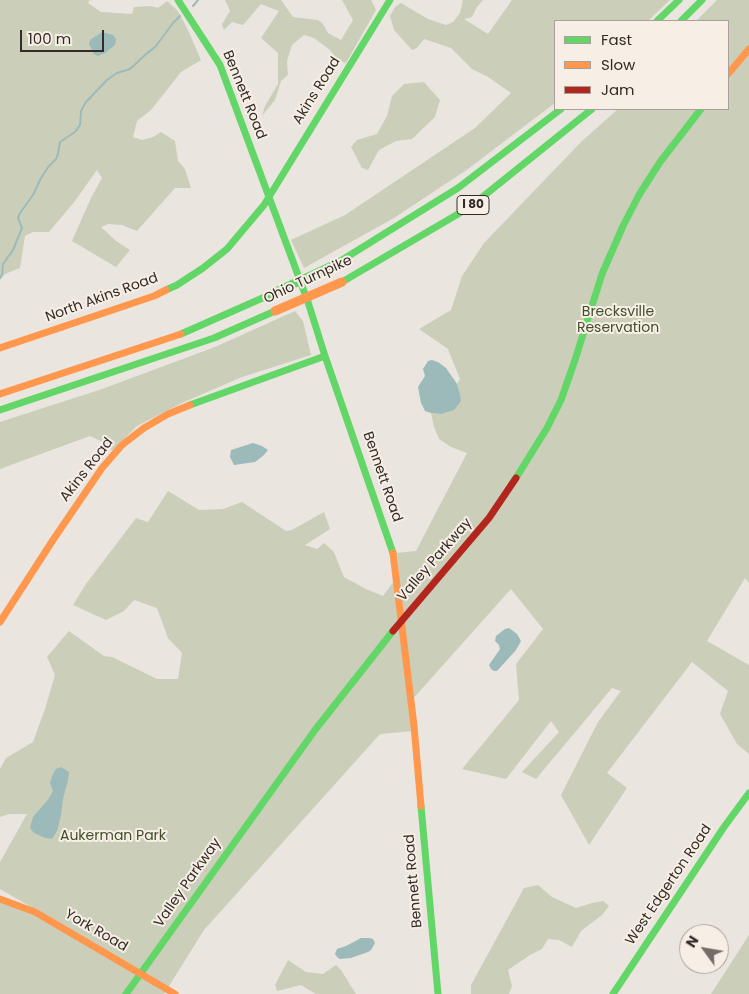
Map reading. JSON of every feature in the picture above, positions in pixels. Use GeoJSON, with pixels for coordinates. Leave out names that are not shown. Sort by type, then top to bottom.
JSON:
{"type":"FeatureCollection","features":[{"type":"Feature","properties":{"kind":"main road","name":"Bennett Road"},"geometry":{"type":"LineString","coordinates":[[178,0],[220,65],[308,302],[394,556],[414,726],[438,994]]}},
{"type":"Feature","properties":{"kind":"main road","name":"Akins Road"},"geometry":{"type":"LineString","coordinates":[[268,196],[390,0]]}},
{"type":"Feature","properties":{"kind":"main road"},"geometry":{"type":"LineString","coordinates":[[658,20],[679,0]]}},
{"type":"Feature","properties":{"kind":"main road"},"geometry":{"type":"LineString","coordinates":[[682,20],[702,0]]}},
{"type":"Feature","properties":{"kind":"main road"},"geometry":{"type":"LineString","coordinates":[[729,73],[749,49]]}},
{"type":"Feature","properties":{"kind":"main road","name":"Ohio Turnpike"},"geometry":{"type":"LineString","coordinates":[[0,394],[177,336],[334,265],[458,188],[560,110]]}},
{"type":"Feature","properties":{"kind":"main road","name":"Ohio Turnpike"},"geometry":{"type":"LineString","coordinates":[[0,410],[214,338],[342,282],[470,207],[591,110]]}},
{"type":"Feature","properties":{"kind":"main road","name":"Valley Parkway"},"geometry":{"type":"LineString","coordinates":[[126,994],[309,738],[402,619],[489,518],[523,467],[547,428],[564,392],[602,274],[623,226],[639,195],[660,162],[699,110]]}},
{"type":"Feature","properties":{"kind":"main road","name":"North Akins Road"},"geometry":{"type":"LineString","coordinates":[[0,348],[125,307],[177,285],[228,249],[259,211],[268,196]]}},
{"type":"Feature","properties":{"kind":"main road","name":"Akins Road"},"geometry":{"type":"LineString","coordinates":[[0,622],[102,468],[122,446],[144,428],[168,414],[325,356]]}},
{"type":"Feature","properties":{"kind":"main road","name":"West Edgerton Road"},"geometry":{"type":"LineString","coordinates":[[613,994],[724,827],[749,793]]}},
{"type":"Feature","properties":{"kind":"main road","name":"York Road"},"geometry":{"type":"LineString","coordinates":[[0,899],[35,912],[175,994]]}},
{"type":"Feature","properties":{"kind":"green space"},"geometry":{"type":"Polygon","coordinates":[[[0,0],[90,0],[88,3],[101,12],[132,14],[134,7],[150,6],[158,8],[167,1],[178,11],[201,60],[181,72],[151,110],[137,121],[133,137],[142,140],[153,137],[161,132],[175,141],[178,161],[185,169],[191,188],[175,188],[137,231],[122,225],[108,224],[101,227],[116,241],[130,250],[116,267],[72,241],[102,178],[97,170],[75,201],[49,232],[33,232],[25,236],[20,268],[5,274],[0,280],[0,0]]]}},
{"type":"Feature","properties":{"kind":"green space"},"geometry":{"type":"Polygon","coordinates":[[[225,0],[281,0],[293,17],[318,20],[323,24],[328,33],[341,40],[353,20],[342,0],[371,0],[376,10],[346,63],[339,61],[330,50],[314,38],[304,35],[292,45],[287,61],[288,75],[281,81],[275,100],[262,116],[265,106],[278,84],[278,53],[261,38],[279,11],[261,4],[243,25],[232,22],[224,30],[222,24],[230,11],[225,0]]]}},
{"type":"Feature","properties":{"kind":"green space"},"geometry":{"type":"Polygon","coordinates":[[[463,0],[483,0],[472,17],[464,19],[488,34],[512,0],[670,0],[649,20],[554,20],[554,104],[468,169],[394,218],[304,268],[291,240],[345,215],[475,128],[511,93],[488,77],[472,69],[451,48],[424,39],[417,48],[412,50],[394,30],[390,16],[395,7],[401,3],[428,19],[446,25],[453,22],[460,13],[463,0]]]}},
{"type":"Feature","properties":{"kind":"green space","name":"Brecksville Reservation"},"geometry":{"type":"Polygon","coordinates":[[[717,0],[749,0],[749,583],[745,578],[707,641],[749,665],[749,754],[737,744],[720,714],[728,691],[692,662],[607,773],[627,788],[589,845],[561,795],[598,722],[621,691],[612,688],[536,779],[522,772],[559,732],[551,721],[506,779],[462,769],[519,700],[516,664],[543,629],[511,589],[411,701],[413,731],[380,734],[204,930],[164,994],[0,994],[0,897],[33,908],[0,889],[0,862],[27,814],[9,814],[0,817],[0,769],[6,758],[33,742],[55,675],[47,657],[69,631],[104,656],[112,657],[157,679],[178,679],[182,653],[168,638],[157,608],[134,600],[124,611],[106,620],[73,605],[86,584],[136,518],[148,522],[168,491],[199,510],[223,509],[242,502],[286,531],[292,530],[324,512],[330,529],[305,545],[317,549],[324,543],[334,552],[344,577],[383,596],[399,574],[397,553],[416,551],[467,453],[451,447],[439,439],[434,427],[431,413],[441,414],[460,394],[457,384],[460,379],[448,349],[419,329],[451,310],[462,276],[484,243],[581,142],[617,110],[729,110],[729,20],[697,20],[717,0]]]}},
{"type":"Feature","properties":{"kind":"green space"},"geometry":{"type":"Polygon","coordinates":[[[424,82],[440,100],[435,117],[412,139],[396,141],[379,150],[368,170],[362,168],[351,147],[357,140],[377,134],[387,116],[392,96],[404,84],[424,82]]]}},
{"type":"Feature","properties":{"kind":"green space"},"geometry":{"type":"Polygon","coordinates":[[[295,311],[303,321],[311,355],[242,377],[184,402],[137,426],[112,451],[107,444],[90,436],[0,469],[0,422],[102,389],[215,347],[295,311]]]}},
{"type":"Feature","properties":{"kind":"green space"},"geometry":{"type":"Polygon","coordinates":[[[538,885],[552,897],[576,908],[603,901],[609,906],[602,915],[581,931],[572,947],[559,940],[548,939],[542,949],[508,970],[512,986],[509,994],[471,994],[471,985],[524,888],[538,885]]]}},
{"type":"Feature","properties":{"kind":"green space"},"geometry":{"type":"Polygon","coordinates":[[[749,935],[749,994],[711,994],[724,974],[729,974],[729,966],[749,935]]]}},
{"type":"Feature","properties":{"kind":"green space"},"geometry":{"type":"Polygon","coordinates":[[[288,960],[306,972],[323,974],[336,965],[356,994],[316,994],[301,985],[277,991],[275,985],[288,960]]]}},
{"type":"Feature","properties":{"kind":"water"},"geometry":{"type":"Polygon","coordinates":[[[102,32],[113,35],[116,39],[115,45],[98,56],[94,54],[89,44],[90,40],[102,32]]]}},
{"type":"Feature","properties":{"kind":"water"},"geometry":{"type":"Polygon","coordinates":[[[432,360],[446,368],[457,384],[460,394],[461,401],[454,410],[441,414],[425,411],[421,403],[418,387],[425,376],[423,369],[428,361],[432,360]]]}},
{"type":"Feature","properties":{"kind":"water"},"geometry":{"type":"Polygon","coordinates":[[[253,443],[268,450],[255,462],[234,465],[230,457],[231,450],[253,443]]]}},
{"type":"Feature","properties":{"kind":"water"},"geometry":{"type":"Polygon","coordinates":[[[509,628],[517,634],[521,641],[516,650],[497,671],[494,671],[489,665],[500,649],[495,641],[496,636],[509,628]]]}},
{"type":"Feature","properties":{"kind":"water"},"geometry":{"type":"Polygon","coordinates":[[[61,767],[69,772],[61,815],[57,831],[52,839],[45,838],[34,833],[30,828],[33,817],[53,791],[50,783],[52,776],[56,769],[61,767]]]}},
{"type":"Feature","properties":{"kind":"water"},"geometry":{"type":"Polygon","coordinates":[[[361,938],[373,939],[375,943],[371,950],[351,958],[340,959],[335,954],[337,949],[361,938]]]}},
{"type":"Feature","properties":{"kind":"waterway"},"geometry":{"type":"LineString","coordinates":[[193,6],[198,0]]}},
{"type":"Feature","properties":{"kind":"waterway"},"geometry":{"type":"LineString","coordinates":[[0,278],[3,264],[13,250],[22,228],[18,218],[20,213],[33,195],[48,167],[56,159],[60,142],[75,132],[80,125],[81,111],[86,102],[107,80],[117,73],[130,69],[156,46],[180,16]]}},
{"type":"Feature","properties":{"kind":"traffic: fast"},"geometry":{"type":"LineString","coordinates":[[178,0],[220,65],[308,302],[393,553]]}},
{"type":"Feature","properties":{"kind":"traffic: fast"},"geometry":{"type":"LineString","coordinates":[[166,290],[203,268],[227,249],[264,205],[390,0]]}},
{"type":"Feature","properties":{"kind":"traffic: fast"},"geometry":{"type":"LineString","coordinates":[[658,20],[679,0]]}},
{"type":"Feature","properties":{"kind":"traffic: fast"},"geometry":{"type":"LineString","coordinates":[[682,20],[702,0]]}},
{"type":"Feature","properties":{"kind":"traffic: fast"},"geometry":{"type":"LineString","coordinates":[[334,265],[458,188],[560,110]]}},
{"type":"Feature","properties":{"kind":"traffic: fast"},"geometry":{"type":"LineString","coordinates":[[342,282],[470,207],[591,110]]}},
{"type":"Feature","properties":{"kind":"traffic: fast"},"geometry":{"type":"LineString","coordinates":[[516,478],[547,428],[561,400],[602,274],[623,226],[639,195],[660,162],[700,110]]}},
{"type":"Feature","properties":{"kind":"traffic: fast"},"geometry":{"type":"LineString","coordinates":[[267,296],[334,265]]}},
{"type":"Feature","properties":{"kind":"traffic: fast"},"geometry":{"type":"LineString","coordinates":[[181,334],[267,296]]}},
{"type":"Feature","properties":{"kind":"traffic: fast"},"geometry":{"type":"LineString","coordinates":[[0,410],[214,338],[275,311]]}},
{"type":"Feature","properties":{"kind":"traffic: fast"},"geometry":{"type":"LineString","coordinates":[[190,405],[325,356]]}},
{"type":"Feature","properties":{"kind":"traffic: fast"},"geometry":{"type":"LineString","coordinates":[[126,994],[315,730],[393,631]]}},
{"type":"Feature","properties":{"kind":"traffic: fast"},"geometry":{"type":"LineString","coordinates":[[613,994],[724,827],[749,793]]}},
{"type":"Feature","properties":{"kind":"traffic: fast"},"geometry":{"type":"LineString","coordinates":[[421,806],[438,994]]}},
{"type":"Feature","properties":{"kind":"traffic: slow"},"geometry":{"type":"LineString","coordinates":[[729,73],[749,49]]}},
{"type":"Feature","properties":{"kind":"traffic: slow"},"geometry":{"type":"LineString","coordinates":[[275,311],[342,282]]}},
{"type":"Feature","properties":{"kind":"traffic: slow"},"geometry":{"type":"LineString","coordinates":[[0,348],[154,296],[166,290]]}},
{"type":"Feature","properties":{"kind":"traffic: slow"},"geometry":{"type":"LineString","coordinates":[[0,394],[181,334]]}},
{"type":"Feature","properties":{"kind":"traffic: slow"},"geometry":{"type":"LineString","coordinates":[[0,622],[102,468],[122,445],[144,428],[168,414],[190,405]]}},
{"type":"Feature","properties":{"kind":"traffic: slow"},"geometry":{"type":"LineString","coordinates":[[393,553],[414,726],[421,806]]}},
{"type":"Feature","properties":{"kind":"traffic: slow"},"geometry":{"type":"LineString","coordinates":[[0,899],[35,912],[175,994]]}},
{"type":"Feature","properties":{"kind":"traffic: jam"},"geometry":{"type":"LineString","coordinates":[[393,631],[489,518],[516,478]]}},
{"type":"Feature","properties":{"kind":"park label","name":"Aukerman Park"},"geometry":{"type":"Point","coordinates":[113,836]}}]}
